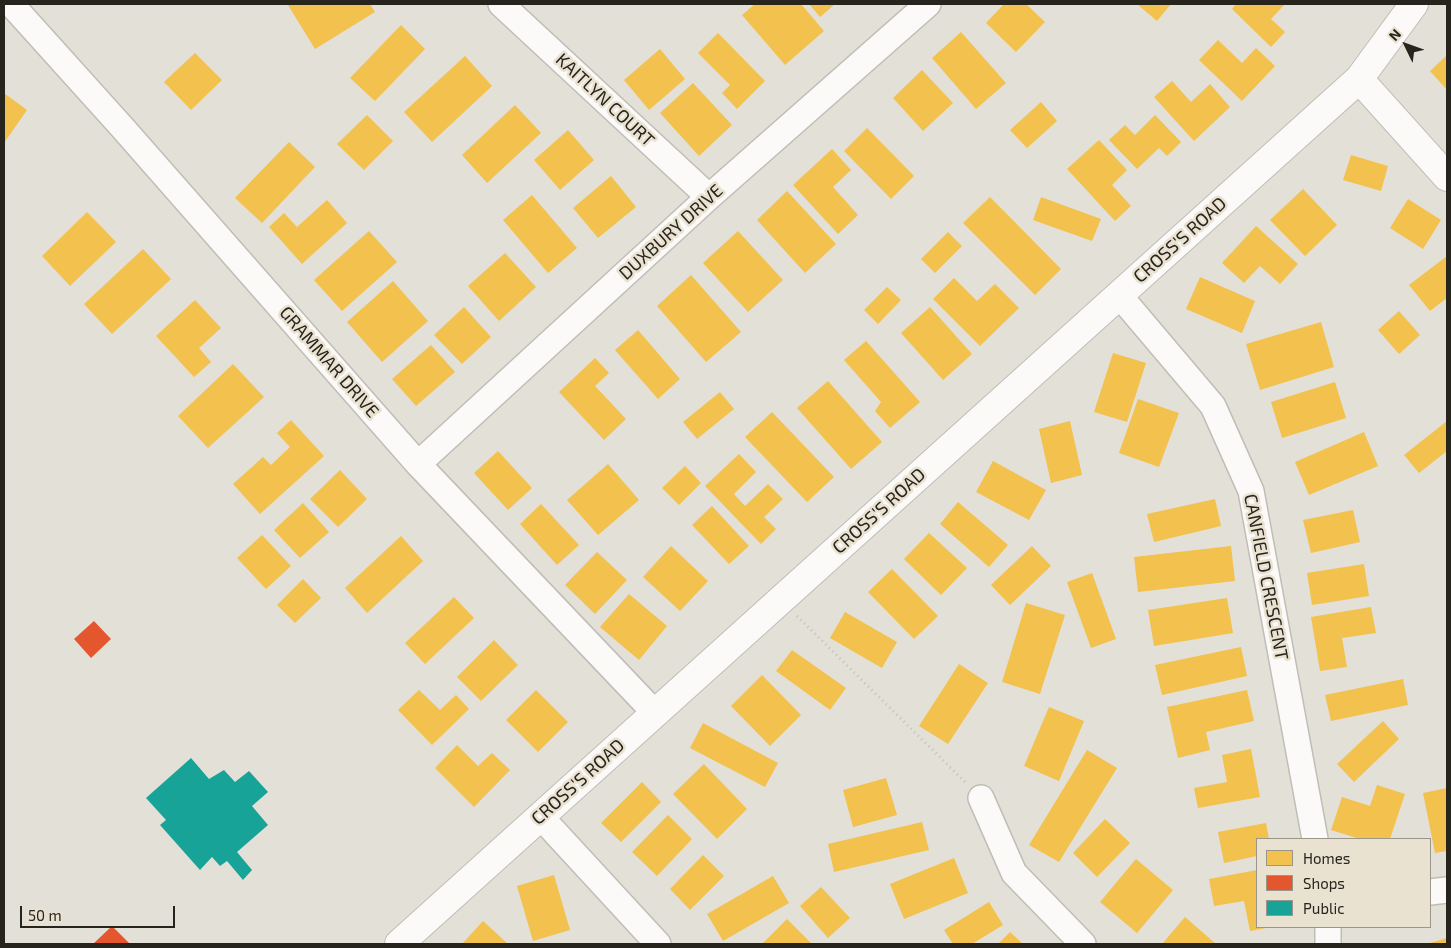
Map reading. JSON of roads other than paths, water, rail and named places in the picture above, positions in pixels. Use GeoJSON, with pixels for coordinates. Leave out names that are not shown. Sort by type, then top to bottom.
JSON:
{"type":"FeatureCollection","features":[{"type":"Feature","properties":{"kind":"street","name":"GRAMMAR DRIVE"},"geometry":{"type":"LineString","coordinates":[[11,4],[121,126],[418,464],[655,713]]}},
{"type":"Feature","properties":{"kind":"street","name":"KAITLYN COURT"},"geometry":{"type":"LineString","coordinates":[[501,4],[709,197]]}},
{"type":"Feature","properties":{"kind":"street","name":"DUXBURY DRIVE"},"geometry":{"type":"LineString","coordinates":[[418,464],[709,197],[928,4]]}},
{"type":"Feature","properties":{"kind":"street","name":"CROSS'S ROAD"},"geometry":{"type":"LineString","coordinates":[[399,944],[1359,78],[1414,4]]}},
{"type":"Feature","properties":{"kind":"street"},"geometry":{"type":"LineString","coordinates":[[1359,78],[1447,177]]}},
{"type":"Feature","properties":{"kind":"street","name":"CANFIELD CRESCENT"},"geometry":{"type":"LineString","coordinates":[[1119,295],[1214,406],[1251,491],[1315,838]]}},
{"type":"Feature","properties":{"kind":"street"},"geometry":{"type":"LineString","coordinates":[[982,798],[1014,872],[1083,944]]}},
{"type":"Feature","properties":{"kind":"street"},"geometry":{"type":"LineString","coordinates":[[540,816],[658,944]]}},
{"type":"Feature","properties":{"kind":"street"},"geometry":{"type":"LineString","coordinates":[[1431,892],[1447,890]]}},
{"type":"Feature","properties":{"kind":"street"},"geometry":{"type":"LineString","coordinates":[[1328,928],[1328,944]]}}]}
